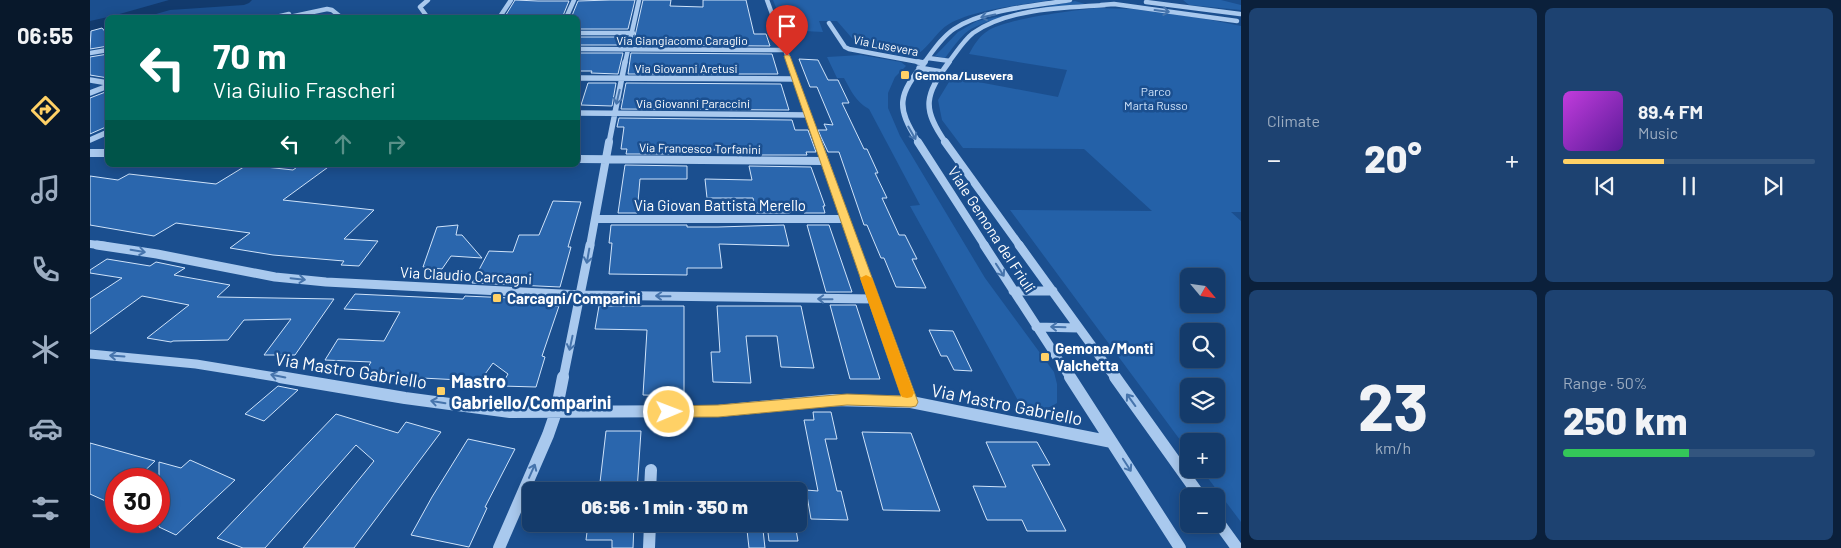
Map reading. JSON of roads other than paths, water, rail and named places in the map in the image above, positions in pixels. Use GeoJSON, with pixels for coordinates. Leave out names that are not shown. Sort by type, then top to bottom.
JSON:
{"type":"FeatureCollection","features":[{"type":"Feature","properties":{"kind":"street"},"geometry":{"type":"LineString","coordinates":[[426,15],[420,7],[428,0]]}},
{"type":"Feature","properties":{"kind":"street"},"geometry":{"type":"LineString","coordinates":[[501,15],[511,0]]}},
{"type":"Feature","properties":{"kind":"street"},"geometry":{"type":"LineString","coordinates":[[567,15],[574,0]]}},
{"type":"Feature","properties":{"kind":"street"},"geometry":{"type":"LineString","coordinates":[[500,548],[556,412],[581,295],[614,113],[639,0]]}},
{"type":"Feature","properties":{"kind":"street"},"geometry":{"type":"LineString","coordinates":[[767,0],[911,402]]}},
{"type":"Feature","properties":{"kind":"street","name":"Viale Gemona del Friuli"},"geometry":{"type":"LineString","coordinates":[[1070,0],[982,17],[952,31],[902,91],[902,106],[907,124],[1180,548]]}},
{"type":"Feature","properties":{"kind":"street"},"geometry":{"type":"LineString","coordinates":[[1125,0],[1241,14]]}},
{"type":"Feature","properties":{"kind":"street"},"geometry":{"type":"LineString","coordinates":[[1174,0],[1182,7]]}},
{"type":"Feature","properties":{"kind":"street"},"geometry":{"type":"LineString","coordinates":[[1084,1],[1110,3]]}},
{"type":"Feature","properties":{"kind":"street","name":"Viale Gemona del Friuli"},"geometry":{"type":"LineString","coordinates":[[1194,488],[933,124],[928,109],[927,97],[931,87],[971,35],[991,24],[1066,8],[1110,3],[1239,22]]}},
{"type":"Feature","properties":{"kind":"street"},"geometry":{"type":"LineString","coordinates":[[302,15],[330,10],[338,15]]}},
{"type":"Feature","properties":{"kind":"street"},"geometry":{"type":"LineString","coordinates":[[286,15],[304,11]]}},
{"type":"Feature","properties":{"kind":"street"},"geometry":{"type":"LineString","coordinates":[[1239,22],[1230,16],[1241,14]]}},
{"type":"Feature","properties":{"kind":"street","name":"Via Lusevera"},"geometry":{"type":"LineString","coordinates":[[829,22],[845,47],[849,49],[924,63]]}},
{"type":"Feature","properties":{"kind":"street"},"geometry":{"type":"LineString","coordinates":[[580,33],[633,34]]}},
{"type":"Feature","properties":{"kind":"street","name":"Via Giangiacomo Caraglio"},"geometry":{"type":"LineString","coordinates":[[580,49],[786,50]]}},
{"type":"Feature","properties":{"kind":"street"},"geometry":{"type":"LineString","coordinates":[[90,53],[105,50]]}},
{"type":"Feature","properties":{"kind":"street"},"geometry":{"type":"LineString","coordinates":[[924,63],[950,61]]}},
{"type":"Feature","properties":{"kind":"street"},"geometry":{"type":"LineString","coordinates":[[924,63],[942,72]]}},
{"type":"Feature","properties":{"kind":"street","name":"Via Giovanni Aretusi"},"geometry":{"type":"LineString","coordinates":[[580,78],[795,79]]}},
{"type":"Feature","properties":{"kind":"street"},"geometry":{"type":"LineString","coordinates":[[90,80],[105,84]]}},
{"type":"Feature","properties":{"kind":"street"},"geometry":{"type":"LineString","coordinates":[[90,93],[105,86]]}},
{"type":"Feature","properties":{"kind":"street","name":"Via Giovanni Paraccini"},"geometry":{"type":"LineString","coordinates":[[580,113],[808,115]]}},
{"type":"Feature","properties":{"kind":"street"},"geometry":{"type":"LineString","coordinates":[[90,140],[105,133]]}},
{"type":"Feature","properties":{"kind":"street"},"geometry":{"type":"LineString","coordinates":[[90,153],[105,153]]}},
{"type":"Feature","properties":{"kind":"street","name":"Via Francesco Torfanini"},"geometry":{"type":"LineString","coordinates":[[580,159],[823,160]]}},
{"type":"Feature","properties":{"kind":"street","name":"Via Giovan Battista Merello"},"geometry":{"type":"LineString","coordinates":[[595,219],[845,219]]}},
{"type":"Feature","properties":{"kind":"street","name":"Via Claudio Carcagni"},"geometry":{"type":"LineString","coordinates":[[90,244],[157,254],[252,273],[305,280],[581,295],[874,300]]}},
{"type":"Feature","properties":{"kind":"street"},"geometry":{"type":"LineString","coordinates":[[1013,291],[1053,291]]}},
{"type":"Feature","properties":{"kind":"street"},"geometry":{"type":"LineString","coordinates":[[1036,327],[1079,328]]}},
{"type":"Feature","properties":{"kind":"street","name":"Via Mastro Gabriello"},"geometry":{"type":"LineString","coordinates":[[90,354],[147,358],[246,371],[341,389],[510,412],[718,411],[847,399],[911,402],[1112,442]]}},
{"type":"Feature","properties":{"kind":"street"},"geometry":{"type":"LineString","coordinates":[[650,482],[651,470]]}},
{"type":"Feature","properties":{"kind":"street"},"geometry":{"type":"LineString","coordinates":[[1225,531],[1237,548]]}},
{"type":"Feature","properties":{"kind":"street"},"geometry":{"type":"LineString","coordinates":[[649,548],[650,532]]}},
{"type":"Feature","properties":{"kind":"waterway"},"geometry":{"type":"LineString","coordinates":[[133,15],[169,5],[244,0]]}},
{"type":"Feature","properties":{"kind":"waterway"},"geometry":{"type":"LineString","coordinates":[[90,26],[105,23]]}},
{"type":"Feature","properties":{"kind":"place","name":"Gemona/Lusevera"},"geometry":{"type":"Point","coordinates":[905,75]}},
{"type":"Feature","properties":{"kind":"place","name":"Carcagni/Comparini"},"geometry":{"type":"Point","coordinates":[497,298]}},
{"type":"Feature","properties":{"kind":"place","name":"Gemona/Monti Valchetta"},"geometry":{"type":"Point","coordinates":[1045,357]}},
{"type":"Feature","properties":{"kind":"place","name":"Mastro Gabriello/Comparini"},"geometry":{"type":"Point","coordinates":[441,391]}},
{"type":"Feature","properties":{"kind":"park label","name":"Parco Marta Russo"},"geometry":{"type":"Point","coordinates":[1156,98]}}]}
